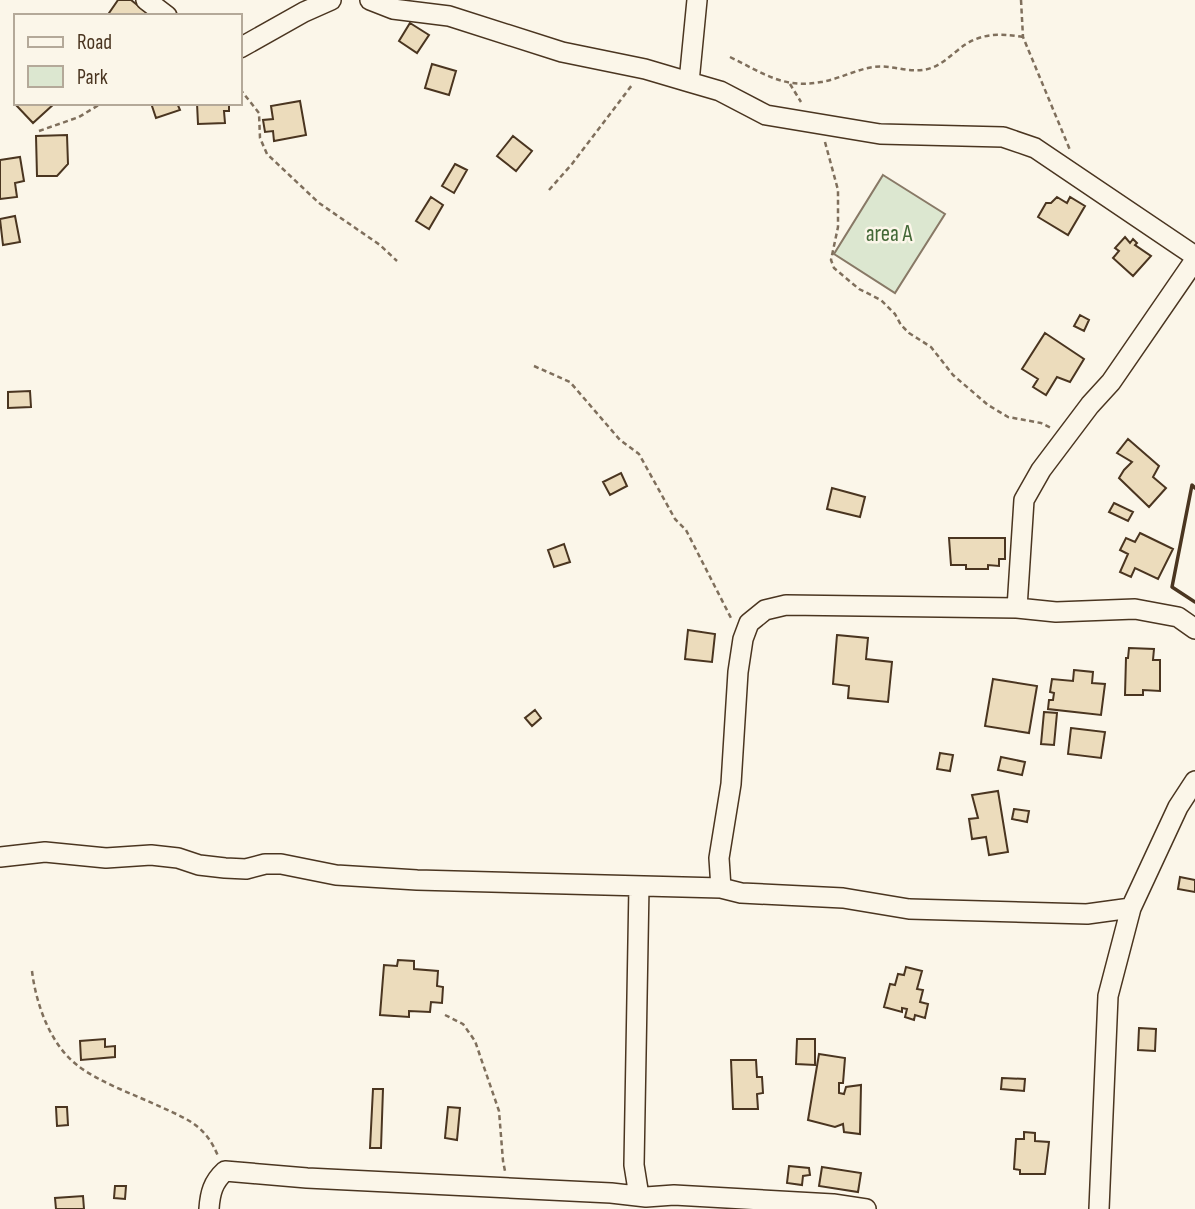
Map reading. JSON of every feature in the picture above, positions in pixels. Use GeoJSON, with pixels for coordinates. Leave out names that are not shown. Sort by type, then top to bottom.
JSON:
{"type":"FeatureCollection","features":[{"type":"Feature","properties":{"kind":"street"},"geometry":{"type":"LineString","coordinates":[[146,0],[164,14]]}},
{"type":"Feature","properties":{"kind":"street"},"geometry":{"type":"LineString","coordinates":[[242,47],[331,0]]}},
{"type":"Feature","properties":{"kind":"street"},"geometry":{"type":"LineString","coordinates":[[370,0],[393,9],[449,16],[562,52],[645,69],[690,82],[720,91],[766,116],[880,134],[1003,137],[1035,148],[1195,258],[1111,382],[1041,470],[1024,500],[1017,608]]}},
{"type":"Feature","properties":{"kind":"street"},"geometry":{"type":"LineString","coordinates":[[690,82],[697,0]]}},
{"type":"Feature","properties":{"kind":"street"},"geometry":{"type":"LineString","coordinates":[[721,888],[719,858],[731,784],[738,672],[743,639],[749,623],[765,610],[786,605],[1017,608],[1056,612],[1135,609],[1178,617],[1195,629]]}},
{"type":"Feature","properties":{"kind":"street"},"geometry":{"type":"LineString","coordinates":[[1099,1209],[1108,996],[1131,908],[1178,807],[1195,781]]}},
{"type":"Feature","properties":{"kind":"street"},"geometry":{"type":"LineString","coordinates":[[0,857],[45,852],[106,858],[151,855],[225,868],[246,869],[265,864],[281,864],[336,875],[390,878],[721,888],[741,894],[842,898],[909,909],[1087,914],[1131,908]]}},
{"type":"Feature","properties":{"kind":"street"},"geometry":{"type":"LineString","coordinates":[[639,886],[634,1165],[640,1201]]}},
{"type":"Feature","properties":{"kind":"street"},"geometry":{"type":"LineString","coordinates":[[209,1209],[215,1180],[225,1171],[307,1178],[521,1188],[640,1201],[674,1195],[834,1204],[866,1209]]}},
{"type":"Feature","properties":{"kind":"path"},"geometry":{"type":"LineString","coordinates":[[1021,0],[1023,37],[1081,179]]}},
{"type":"Feature","properties":{"kind":"path"},"geometry":{"type":"LineString","coordinates":[[730,57],[790,84],[821,82],[873,67],[893,66],[910,71],[927,70],[942,64],[967,42],[980,36],[999,33],[1023,37]]}},
{"type":"Feature","properties":{"kind":"path"},"geometry":{"type":"LineString","coordinates":[[548,190],[572,164],[645,69]]}},
{"type":"Feature","properties":{"kind":"path"},"geometry":{"type":"LineString","coordinates":[[242,92],[259,113],[260,138],[267,154],[319,203],[380,245],[397,261]]}},
{"type":"Feature","properties":{"kind":"path"},"geometry":{"type":"LineString","coordinates":[[39,131],[79,117],[99,105]]}},
{"type":"Feature","properties":{"kind":"path"},"geometry":{"type":"LineString","coordinates":[[821,125],[838,190],[838,227],[831,260],[834,268],[859,289],[881,300],[909,333],[931,347],[953,375],[988,405],[1009,417],[1041,423],[1067,436]]}},
{"type":"Feature","properties":{"kind":"path"},"geometry":{"type":"LineString","coordinates":[[534,366],[570,382],[620,440],[639,454],[675,519],[686,530],[743,639]]}},
{"type":"Feature","properties":{"kind":"path"},"geometry":{"type":"LineString","coordinates":[[32,971],[41,1013],[67,1057],[88,1073],[180,1115],[201,1128],[212,1140],[225,1171]]}},
{"type":"Feature","properties":{"kind":"path"},"geometry":{"type":"LineString","coordinates":[[445,1016],[463,1024],[475,1041],[499,1111],[503,1161],[507,1176],[521,1188]]}},
{"type":"Feature","properties":{"kind":"green space","name":"area A"},"geometry":{"type":"Polygon","coordinates":[[[883,175],[945,214],[895,293],[834,254],[883,175]]]}},
{"type":"Feature","properties":{"kind":"building"},"geometry":{"type":"Polygon","coordinates":[[[118,0],[131,0],[148,14],[108,14],[118,0]]]}},
{"type":"Feature","properties":{"kind":"building"},"geometry":{"type":"Polygon","coordinates":[[[410,23],[429,35],[417,53],[399,41],[410,23]]]}},
{"type":"Feature","properties":{"kind":"building"},"geometry":{"type":"Polygon","coordinates":[[[432,64],[456,71],[449,95],[425,88],[432,64]]]}},
{"type":"Feature","properties":{"kind":"building"},"geometry":{"type":"Polygon","coordinates":[[[300,101],[306,135],[274,141],[273,131],[265,132],[263,120],[273,119],[271,106],[300,101]]]}},
{"type":"Feature","properties":{"kind":"building"},"geometry":{"type":"Polygon","coordinates":[[[16,105],[53,105],[33,123],[16,105]]]}},
{"type":"Feature","properties":{"kind":"building"},"geometry":{"type":"Polygon","coordinates":[[[152,105],[178,105],[180,110],[156,118],[152,105]]]}},
{"type":"Feature","properties":{"kind":"building"},"geometry":{"type":"Polygon","coordinates":[[[197,105],[229,105],[229,111],[224,111],[225,123],[198,124],[197,105]]]}},
{"type":"Feature","properties":{"kind":"building"},"geometry":{"type":"Polygon","coordinates":[[[67,135],[68,164],[57,176],[37,176],[36,136],[67,135]]]}},
{"type":"Feature","properties":{"kind":"building"},"geometry":{"type":"Polygon","coordinates":[[[513,136],[532,151],[516,171],[497,156],[513,136]]]}},
{"type":"Feature","properties":{"kind":"building"},"geometry":{"type":"Polygon","coordinates":[[[20,157],[24,181],[15,183],[17,197],[0,199],[0,160],[20,157]]]}},
{"type":"Feature","properties":{"kind":"building"},"geometry":{"type":"Polygon","coordinates":[[[455,164],[467,170],[454,193],[442,186],[455,164]]]}},
{"type":"Feature","properties":{"kind":"building"},"geometry":{"type":"Polygon","coordinates":[[[431,197],[443,205],[429,229],[416,221],[431,197]]]}},
{"type":"Feature","properties":{"kind":"building"},"geometry":{"type":"Polygon","coordinates":[[[1057,197],[1067,203],[1070,197],[1085,206],[1068,235],[1038,217],[1046,203],[1051,203],[1057,197]]]}},
{"type":"Feature","properties":{"kind":"building"},"geometry":{"type":"Polygon","coordinates":[[[15,216],[20,242],[3,245],[0,219],[15,216]]]}},
{"type":"Feature","properties":{"kind":"building"},"geometry":{"type":"Polygon","coordinates":[[[1125,237],[1130,243],[1133,239],[1137,243],[1135,245],[1151,256],[1133,276],[1113,258],[1119,251],[1115,248],[1125,237]]]}},
{"type":"Feature","properties":{"kind":"building"},"geometry":{"type":"Polygon","coordinates":[[[1080,315],[1089,320],[1084,331],[1074,326],[1080,315]]]}},
{"type":"Feature","properties":{"kind":"building"},"geometry":{"type":"Polygon","coordinates":[[[1045,333],[1084,359],[1070,382],[1057,377],[1046,395],[1033,387],[1038,379],[1022,369],[1045,333]]]}},
{"type":"Feature","properties":{"kind":"building"},"geometry":{"type":"Polygon","coordinates":[[[30,391],[31,407],[8,408],[8,392],[30,391]]]}},
{"type":"Feature","properties":{"kind":"building"},"geometry":{"type":"Polygon","coordinates":[[[1128,439],[1159,466],[1153,477],[1166,488],[1149,507],[1119,478],[1132,462],[1117,453],[1128,439]]]}},
{"type":"Feature","properties":{"kind":"building"},"geometry":{"type":"Polygon","coordinates":[[[621,473],[627,486],[610,495],[603,482],[621,473]]]}},
{"type":"Feature","properties":{"kind":"building"},"geometry":{"type":"Polygon","coordinates":[[[832,488],[865,497],[860,517],[827,509],[832,488]]]}},
{"type":"Feature","properties":{"kind":"building"},"geometry":{"type":"Polygon","coordinates":[[[1114,503],[1133,512],[1128,521],[1109,512],[1114,503]]]}},
{"type":"Feature","properties":{"kind":"building"},"geometry":{"type":"Polygon","coordinates":[[[1140,533],[1173,549],[1158,579],[1135,568],[1131,577],[1120,572],[1128,554],[1120,550],[1126,538],[1135,542],[1140,533]]]}},
{"type":"Feature","properties":{"kind":"building"},"geometry":{"type":"Polygon","coordinates":[[[949,538],[1005,538],[1005,559],[999,559],[999,566],[988,565],[988,569],[966,569],[966,565],[951,565],[949,538]]]}},
{"type":"Feature","properties":{"kind":"building"},"geometry":{"type":"Polygon","coordinates":[[[564,544],[570,562],[554,567],[548,550],[564,544]]]}},
{"type":"Feature","properties":{"kind":"building"},"geometry":{"type":"Polygon","coordinates":[[[688,630],[715,634],[712,662],[685,659],[688,630]]]}},
{"type":"Feature","properties":{"kind":"building"},"geometry":{"type":"Polygon","coordinates":[[[837,635],[868,638],[866,659],[892,662],[888,702],[848,698],[849,686],[833,684],[837,635]]]}},
{"type":"Feature","properties":{"kind":"building"},"geometry":{"type":"Polygon","coordinates":[[[1129,648],[1154,649],[1153,660],[1160,660],[1160,691],[1143,690],[1143,695],[1125,695],[1126,658],[1129,648]]]}},
{"type":"Feature","properties":{"kind":"building"},"geometry":{"type":"Polygon","coordinates":[[[1074,670],[1093,672],[1092,683],[1105,684],[1101,715],[1048,709],[1049,700],[1053,700],[1054,693],[1050,692],[1052,679],[1073,681],[1074,670]]]}},
{"type":"Feature","properties":{"kind":"building"},"geometry":{"type":"Polygon","coordinates":[[[993,679],[1037,686],[1029,733],[985,726],[993,679]]]}},
{"type":"Feature","properties":{"kind":"building"},"geometry":{"type":"Polygon","coordinates":[[[535,710],[541,718],[532,726],[525,718],[535,710]]]}},
{"type":"Feature","properties":{"kind":"building"},"geometry":{"type":"Polygon","coordinates":[[[1044,712],[1057,713],[1054,745],[1041,744],[1044,712]]]}},
{"type":"Feature","properties":{"kind":"building"},"geometry":{"type":"Polygon","coordinates":[[[1071,728],[1105,732],[1101,758],[1068,754],[1071,728]]]}},
{"type":"Feature","properties":{"kind":"building"},"geometry":{"type":"Polygon","coordinates":[[[940,753],[953,755],[950,771],[937,769],[940,753]]]}},
{"type":"Feature","properties":{"kind":"building"},"geometry":{"type":"Polygon","coordinates":[[[1001,757],[1025,762],[1022,775],[998,770],[1001,757]]]}},
{"type":"Feature","properties":{"kind":"building"},"geometry":{"type":"Polygon","coordinates":[[[998,791],[1008,852],[989,855],[986,837],[972,839],[969,819],[978,818],[972,795],[998,791]]]}},
{"type":"Feature","properties":{"kind":"building"},"geometry":{"type":"Polygon","coordinates":[[[1014,809],[1029,811],[1027,822],[1012,819],[1014,809]]]}},
{"type":"Feature","properties":{"kind":"building"},"geometry":{"type":"Polygon","coordinates":[[[1180,877],[1195,880],[1195,892],[1178,889],[1180,877]]]}},
{"type":"Feature","properties":{"kind":"building"},"geometry":{"type":"Polygon","coordinates":[[[398,960],[414,961],[414,969],[438,971],[437,986],[443,987],[442,1003],[431,1002],[430,1012],[409,1011],[409,1017],[380,1015],[384,965],[397,966],[398,960]]]}},
{"type":"Feature","properties":{"kind":"building"},"geometry":{"type":"Polygon","coordinates":[[[906,967],[922,971],[917,989],[923,990],[920,1002],[928,1004],[925,1018],[915,1015],[914,1020],[905,1017],[907,1009],[902,1008],[902,1012],[884,1007],[890,984],[895,985],[898,974],[904,975],[906,967]]]}},
{"type":"Feature","properties":{"kind":"building"},"geometry":{"type":"Polygon","coordinates":[[[1139,1028],[1156,1029],[1155,1051],[1138,1050],[1139,1028]]]}},
{"type":"Feature","properties":{"kind":"building"},"geometry":{"type":"Polygon","coordinates":[[[105,1039],[105,1047],[115,1046],[115,1057],[81,1060],[80,1041],[105,1039]]]}},
{"type":"Feature","properties":{"kind":"building"},"geometry":{"type":"Polygon","coordinates":[[[797,1039],[815,1039],[815,1065],[796,1064],[797,1039]]]}},
{"type":"Feature","properties":{"kind":"building"},"geometry":{"type":"Polygon","coordinates":[[[819,1054],[845,1058],[843,1083],[839,1083],[839,1093],[844,1094],[846,1087],[861,1085],[860,1134],[844,1132],[843,1124],[835,1127],[808,1120],[819,1054]]]}},
{"type":"Feature","properties":{"kind":"building"},"geometry":{"type":"Polygon","coordinates":[[[731,1060],[756,1060],[757,1077],[762,1077],[763,1093],[757,1094],[758,1109],[733,1109],[731,1060]]]}},
{"type":"Feature","properties":{"kind":"building"},"geometry":{"type":"Polygon","coordinates":[[[1002,1078],[1025,1079],[1024,1091],[1001,1089],[1002,1078]]]}},
{"type":"Feature","properties":{"kind":"building"},"geometry":{"type":"Polygon","coordinates":[[[373,1089],[383,1089],[381,1148],[370,1148],[373,1089]]]}},
{"type":"Feature","properties":{"kind":"building"},"geometry":{"type":"Polygon","coordinates":[[[56,1107],[67,1107],[68,1125],[57,1126],[56,1107]]]}},
{"type":"Feature","properties":{"kind":"building"},"geometry":{"type":"Polygon","coordinates":[[[448,1107],[460,1108],[457,1140],[445,1138],[448,1107]]]}},
{"type":"Feature","properties":{"kind":"building"},"geometry":{"type":"Polygon","coordinates":[[[1024,1132],[1035,1133],[1035,1141],[1049,1142],[1045,1174],[1020,1174],[1020,1170],[1014,1169],[1016,1139],[1024,1139],[1024,1132]]]}},
{"type":"Feature","properties":{"kind":"building"},"geometry":{"type":"Polygon","coordinates":[[[789,1166],[809,1168],[810,1175],[803,1176],[802,1185],[787,1183],[789,1166]]]}},
{"type":"Feature","properties":{"kind":"building"},"geometry":{"type":"Polygon","coordinates":[[[822,1167],[861,1173],[858,1192],[819,1186],[822,1167]]]}},
{"type":"Feature","properties":{"kind":"building"},"geometry":{"type":"Polygon","coordinates":[[[115,1186],[126,1186],[125,1199],[114,1198],[115,1186]]]}},
{"type":"Feature","properties":{"kind":"building"},"geometry":{"type":"Polygon","coordinates":[[[83,1196],[84,1209],[56,1209],[55,1198],[83,1196]]]}},
{"type":"Feature","properties":{"kind":"wall"},"geometry":{"type":"LineString","coordinates":[[1195,488],[1192,485],[1172,587],[1195,602]]}}]}
